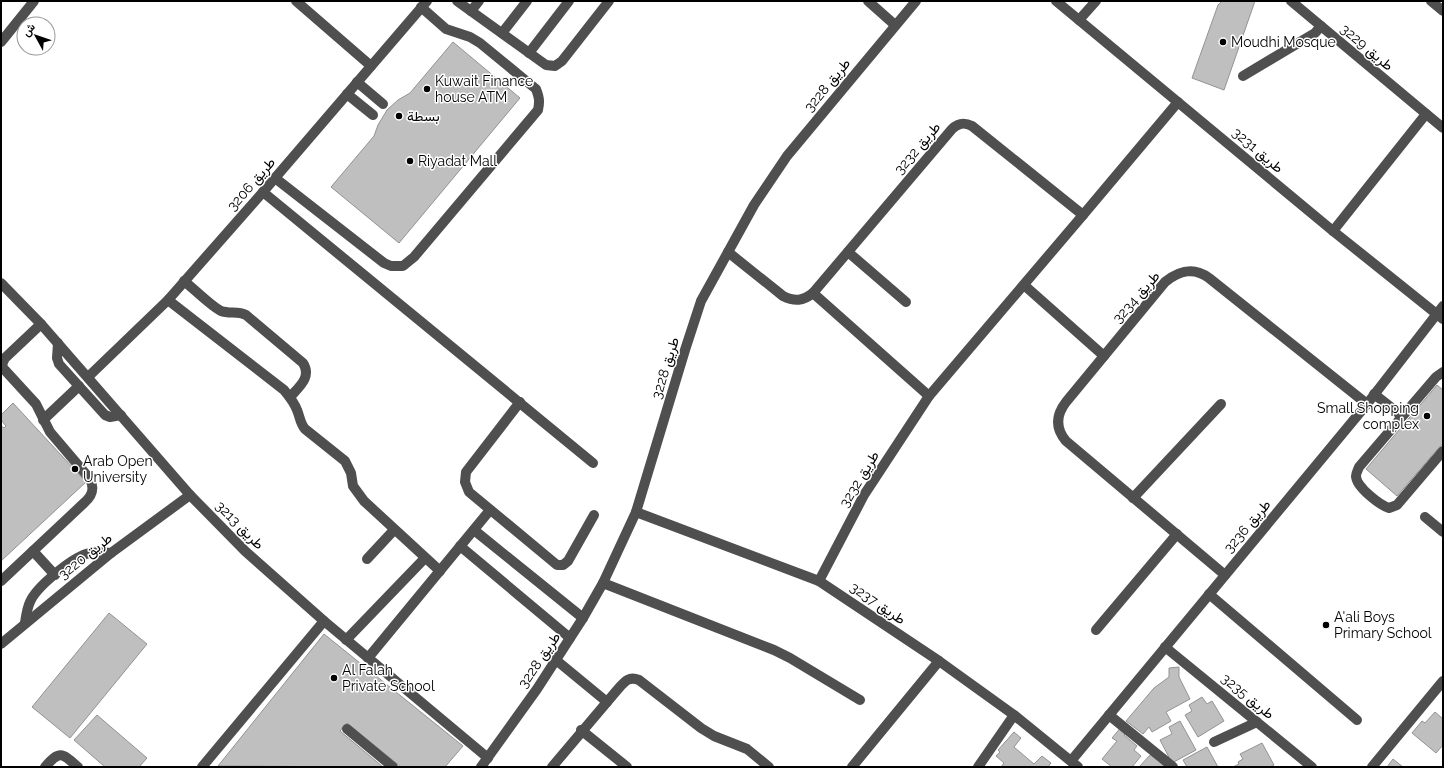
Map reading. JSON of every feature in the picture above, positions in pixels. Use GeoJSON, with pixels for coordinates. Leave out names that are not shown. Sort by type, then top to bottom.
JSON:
{"type":"FeatureCollection","features":[{"type":"Feature","properties":{"kind":"street"},"geometry":{"type":"LineString","coordinates":[[1,42],[34,1]]}},
{"type":"Feature","properties":{"kind":"street"},"geometry":{"type":"LineString","coordinates":[[296,1],[371,66]]}},
{"type":"Feature","properties":{"kind":"street"},"geometry":{"type":"LineString","coordinates":[[457,1],[546,65],[555,66],[562,61],[609,1]]}},
{"type":"Feature","properties":{"kind":"street"},"geometry":{"type":"LineString","coordinates":[[471,11],[479,1]]}},
{"type":"Feature","properties":{"kind":"street"},"geometry":{"type":"LineString","coordinates":[[502,33],[527,1]]}},
{"type":"Feature","properties":{"kind":"street"},"geometry":{"type":"LineString","coordinates":[[529,53],[569,1]]}},
{"type":"Feature","properties":{"kind":"street"},"geometry":{"type":"LineString","coordinates":[[868,1],[895,25]]}},
{"type":"Feature","properties":{"kind":"street","name":"طريق 3228"},"geometry":{"type":"LineString","coordinates":[[481,767],[556,660],[603,583],[636,512],[701,301],[754,205],[787,156],[916,1]]}},
{"type":"Feature","properties":{"kind":"street","name":"طريق 3231"},"geometry":{"type":"LineString","coordinates":[[1056,1],[1333,231],[1441,313]]}},
{"type":"Feature","properties":{"kind":"street"},"geometry":{"type":"LineString","coordinates":[[1079,20],[1096,1]]}},
{"type":"Feature","properties":{"kind":"street","name":"طريق 3229"},"geometry":{"type":"LineString","coordinates":[[1291,1],[1443,128]]}},
{"type":"Feature","properties":{"kind":"street"},"geometry":{"type":"LineString","coordinates":[[1431,1],[1443,11]]}},
{"type":"Feature","properties":{"kind":"street"},"geometry":{"type":"LineString","coordinates":[[274,178],[384,263],[391,266],[403,266],[414,257],[538,110],[540,102],[536,89],[480,43],[470,37],[446,29],[424,4]]}},
{"type":"Feature","properties":{"kind":"street","name":"طريق 3206"},"geometry":{"type":"LineString","coordinates":[[88,377],[168,300],[263,192],[424,4]]}},
{"type":"Feature","properties":{"kind":"street"},"geometry":{"type":"LineString","coordinates":[[1243,76],[1315,33],[1321,26]]}},
{"type":"Feature","properties":{"kind":"street"},"geometry":{"type":"LineString","coordinates":[[357,82],[383,104]]}},
{"type":"Feature","properties":{"kind":"street"},"geometry":{"type":"LineString","coordinates":[[347,94],[373,115]]}},
{"type":"Feature","properties":{"kind":"street","name":"طريق 3232"},"geometry":{"type":"LineString","coordinates":[[818,580],[864,496],[929,396],[1178,102]]}},
{"type":"Feature","properties":{"kind":"street"},"geometry":{"type":"LineString","coordinates":[[1333,231],[1426,114]]}},
{"type":"Feature","properties":{"kind":"street","name":"طريق 3232"},"geometry":{"type":"LineString","coordinates":[[728,252],[790,300],[806,298],[813,293],[952,129],[959,124],[968,124],[972,126],[1083,215]]}},
{"type":"Feature","properties":{"kind":"street"},"geometry":{"type":"LineString","coordinates":[[263,192],[593,462]]}},
{"type":"Feature","properties":{"kind":"street"},"geometry":{"type":"LineString","coordinates":[[848,252],[906,302]]}},
{"type":"Feature","properties":{"kind":"street","name":"طريق 3234"},"geometry":{"type":"LineString","coordinates":[[1225,575],[1066,441],[1061,436],[1058,429],[1058,414],[1062,407],[1165,282],[1178,273],[1194,271],[1202,273],[1367,404]]}},
{"type":"Feature","properties":{"kind":"street"},"geometry":{"type":"LineString","coordinates":[[184,281],[216,308],[227,312],[238,312],[246,315],[303,363],[305,367],[305,380],[290,397]]}},
{"type":"Feature","properties":{"kind":"street","name":"طريق 3213"},"geometry":{"type":"LineString","coordinates":[[1,283],[58,343],[190,495],[245,551],[346,640],[488,758]]}},
{"type":"Feature","properties":{"kind":"street"},"geometry":{"type":"LineString","coordinates":[[1024,285],[1104,356]]}},
{"type":"Feature","properties":{"kind":"street"},"geometry":{"type":"LineString","coordinates":[[813,293],[929,396]]}},
{"type":"Feature","properties":{"kind":"street"},"geometry":{"type":"LineString","coordinates":[[168,300],[290,397],[296,408],[301,424],[345,462],[351,473],[354,486],[358,494],[370,508],[440,571]]}},
{"type":"Feature","properties":{"kind":"street","name":"طريق 3236"},"geometry":{"type":"LineString","coordinates":[[1074,764],[1109,715],[1441,313]]}},
{"type":"Feature","properties":{"kind":"street"},"geometry":{"type":"LineString","coordinates":[[1,581],[88,500],[93,488],[90,479],[50,432],[36,404],[2,367],[5,358],[41,324]]}},
{"type":"Feature","properties":{"kind":"street"},"geometry":{"type":"LineString","coordinates":[[58,343],[57,358],[59,364],[105,415],[110,417],[120,415]]}},
{"type":"Feature","properties":{"kind":"street"},"geometry":{"type":"LineString","coordinates":[[1443,372],[1436,376],[1359,467],[1356,476],[1359,486],[1383,506],[1389,508],[1396,505],[1443,452]]}},
{"type":"Feature","properties":{"kind":"street"},"geometry":{"type":"LineString","coordinates":[[43,420],[79,386]]}},
{"type":"Feature","properties":{"kind":"street"},"geometry":{"type":"LineString","coordinates":[[1374,394],[1402,416]]}},
{"type":"Feature","properties":{"kind":"street"},"geometry":{"type":"LineString","coordinates":[[520,402],[466,472],[464,477],[466,488],[554,564],[560,565],[568,561],[594,515]]}},
{"type":"Feature","properties":{"kind":"street"},"geometry":{"type":"LineString","coordinates":[[1133,498],[1221,404]]}},
{"type":"Feature","properties":{"kind":"street","name":"طريق 3220"},"geometry":{"type":"LineString","coordinates":[[1,644],[111,553],[190,495]]}},
{"type":"Feature","properties":{"kind":"street"},"geometry":{"type":"LineString","coordinates":[[368,658],[490,510]]}},
{"type":"Feature","properties":{"kind":"street","name":"طريق 3237"},"geometry":{"type":"LineString","coordinates":[[636,512],[818,580],[939,661],[1014,716],[1074,764]]}},
{"type":"Feature","properties":{"kind":"street"},"geometry":{"type":"LineString","coordinates":[[1426,517],[1443,532]]}},
{"type":"Feature","properties":{"kind":"street"},"geometry":{"type":"LineString","coordinates":[[367,559],[394,530]]}},
{"type":"Feature","properties":{"kind":"street"},"geometry":{"type":"LineString","coordinates":[[474,530],[583,618]]}},
{"type":"Feature","properties":{"kind":"street"},"geometry":{"type":"LineString","coordinates":[[1096,630],[1177,534]]}},
{"type":"Feature","properties":{"kind":"street"},"geometry":{"type":"LineString","coordinates":[[460,546],[570,638]]}},
{"type":"Feature","properties":{"kind":"street"},"geometry":{"type":"LineString","coordinates":[[32,551],[56,575]]}},
{"type":"Feature","properties":{"kind":"street"},"geometry":{"type":"LineString","coordinates":[[25,623],[28,607],[33,597],[42,586],[71,562],[87,554],[103,552],[111,553]]}},
{"type":"Feature","properties":{"kind":"street"},"geometry":{"type":"LineString","coordinates":[[346,640],[425,558]]}},
{"type":"Feature","properties":{"kind":"street"},"geometry":{"type":"LineString","coordinates":[[603,583],[774,650],[860,700]]}},
{"type":"Feature","properties":{"kind":"street"},"geometry":{"type":"LineString","coordinates":[[1209,594],[1358,720]]}},
{"type":"Feature","properties":{"kind":"street"},"geometry":{"type":"LineString","coordinates":[[202,767],[324,621]]}},
{"type":"Feature","properties":{"kind":"street","name":"طريق 3235"},"geometry":{"type":"LineString","coordinates":[[1166,647],[1312,767]]}},
{"type":"Feature","properties":{"kind":"street"},"geometry":{"type":"LineString","coordinates":[[556,660],[607,702]]}},
{"type":"Feature","properties":{"kind":"street"},"geometry":{"type":"LineString","coordinates":[[852,767],[939,661]]}},
{"type":"Feature","properties":{"kind":"street"},"geometry":{"type":"LineString","coordinates":[[552,767],[581,730],[626,680],[630,678],[639,680],[701,728],[714,736],[747,749],[769,767]]}},
{"type":"Feature","properties":{"kind":"street"},"geometry":{"type":"LineString","coordinates":[[1372,767],[1443,681]]}},
{"type":"Feature","properties":{"kind":"street"},"geometry":{"type":"LineString","coordinates":[[1109,715],[1173,767]]}},
{"type":"Feature","properties":{"kind":"street"},"geometry":{"type":"LineString","coordinates":[[978,767],[1014,716]]}},
{"type":"Feature","properties":{"kind":"street"},"geometry":{"type":"LineString","coordinates":[[1214,742],[1257,722]]}},
{"type":"Feature","properties":{"kind":"street"},"geometry":{"type":"LineString","coordinates":[[347,729],[393,767]]}},
{"type":"Feature","properties":{"kind":"street"},"geometry":{"type":"LineString","coordinates":[[581,730],[627,767]]}},
{"type":"Feature","properties":{"kind":"street"},"geometry":{"type":"LineString","coordinates":[[45,767],[54,757],[60,755],[67,758],[78,767]]}},
{"type":"Feature","properties":{"kind":"building","name":"Moudhi Mosque"},"geometry":{"type":"Polygon","coordinates":[[[1222,1],[1255,1],[1224,90],[1192,78],[1218,5],[1222,1]]]}},
{"type":"Feature","properties":{"kind":"building","name":"Riyadat Mall"},"geometry":{"type":"Polygon","coordinates":[[[453,42],[520,98],[399,243],[331,187],[374,136],[378,125],[387,110],[398,100],[410,93],[453,42]]]}},
{"type":"Feature","properties":{"kind":"building","name":"Small Shopping complex"},"geometry":{"type":"Polygon","coordinates":[[[1437,385],[1443,390],[1443,443],[1397,496],[1366,469],[1437,385]]]}},
{"type":"Feature","properties":{"kind":"building","name":"Arab Open University"},"geometry":{"type":"Polygon","coordinates":[[[13,403],[86,482],[1,561],[1,426],[4,428],[6,426],[1,420],[1,415],[13,403]]]}},
{"type":"Feature","properties":{"kind":"building"},"geometry":{"type":"Polygon","coordinates":[[[109,613],[147,644],[70,738],[32,707],[109,613]]]}},
{"type":"Feature","properties":{"kind":"building","name":"Al Falah Private School"},"geometry":{"type":"Polygon","coordinates":[[[324,634],[463,746],[445,767],[401,767],[347,723],[340,731],[383,767],[218,766],[324,634]]]}},
{"type":"Feature","properties":{"kind":"building"},"geometry":{"type":"Polygon","coordinates":[[[1179,667],[1179,677],[1190,699],[1166,712],[1171,721],[1152,732],[1149,727],[1143,734],[1126,721],[1154,688],[1169,677],[1169,668],[1179,667]]]}},
{"type":"Feature","properties":{"kind":"building"},"geometry":{"type":"Polygon","coordinates":[[[1202,697],[1207,704],[1212,701],[1224,721],[1198,737],[1185,715],[1192,711],[1189,705],[1202,697]]]}},
{"type":"Feature","properties":{"kind":"building"},"geometry":{"type":"Polygon","coordinates":[[[1435,712],[1443,719],[1443,745],[1436,753],[1412,733],[1422,721],[1425,723],[1435,712]]]}},
{"type":"Feature","properties":{"kind":"building"},"geometry":{"type":"Polygon","coordinates":[[[97,715],[147,758],[139,767],[105,767],[74,740],[97,715]]]}},
{"type":"Feature","properties":{"kind":"building"},"geometry":{"type":"Polygon","coordinates":[[[1180,721],[1196,750],[1172,763],[1160,740],[1172,734],[1169,727],[1180,721]]]}},
{"type":"Feature","properties":{"kind":"building"},"geometry":{"type":"Polygon","coordinates":[[[1122,726],[1128,731],[1124,735],[1137,746],[1134,750],[1141,756],[1132,767],[1112,767],[1102,759],[1117,741],[1112,738],[1122,726]]]}},
{"type":"Feature","properties":{"kind":"building"},"geometry":{"type":"Polygon","coordinates":[[[1014,732],[1021,738],[1014,747],[1034,764],[1042,756],[1051,763],[1048,767],[1001,767],[1004,763],[996,756],[1000,752],[998,750],[1014,732]]]}},
{"type":"Feature","properties":{"kind":"building"},"geometry":{"type":"Polygon","coordinates":[[[1262,743],[1274,765],[1270,767],[1233,767],[1239,764],[1238,762],[1243,759],[1240,754],[1262,743]]]}},
{"type":"Feature","properties":{"kind":"building"},"geometry":{"type":"Polygon","coordinates":[[[1207,747],[1218,767],[1187,767],[1183,760],[1207,747]]]}},
{"type":"Feature","properties":{"kind":"building"},"geometry":{"type":"Polygon","coordinates":[[[1151,754],[1166,767],[1139,767],[1151,754]]]}},
{"type":"Feature","properties":{"kind":"building"},"geometry":{"type":"Polygon","coordinates":[[[1393,759],[1403,767],[1387,767],[1393,759]]]}},
{"type":"Feature","properties":{"kind":"place","name":"Moudhi Mosque"},"geometry":{"type":"Point","coordinates":[1223,42]}},
{"type":"Feature","properties":{"kind":"place","name":"Kuwait Finance house ATM"},"geometry":{"type":"Point","coordinates":[427,89]}},
{"type":"Feature","properties":{"kind":"place","name":"بسطة"},"geometry":{"type":"Point","coordinates":[399,116]}},
{"type":"Feature","properties":{"kind":"place","name":"Riyadat Mall"},"geometry":{"type":"Point","coordinates":[410,161]}},
{"type":"Feature","properties":{"kind":"place","name":"Small Shopping complex"},"geometry":{"type":"Point","coordinates":[1427,416]}},
{"type":"Feature","properties":{"kind":"place","name":"Arab Open University"},"geometry":{"type":"Point","coordinates":[75,469]}},
{"type":"Feature","properties":{"kind":"place","name":"A'ali Boys Primary School"},"geometry":{"type":"Point","coordinates":[1326,625]}},
{"type":"Feature","properties":{"kind":"place","name":"Al Falah Private School"},"geometry":{"type":"Point","coordinates":[334,678]}}]}
